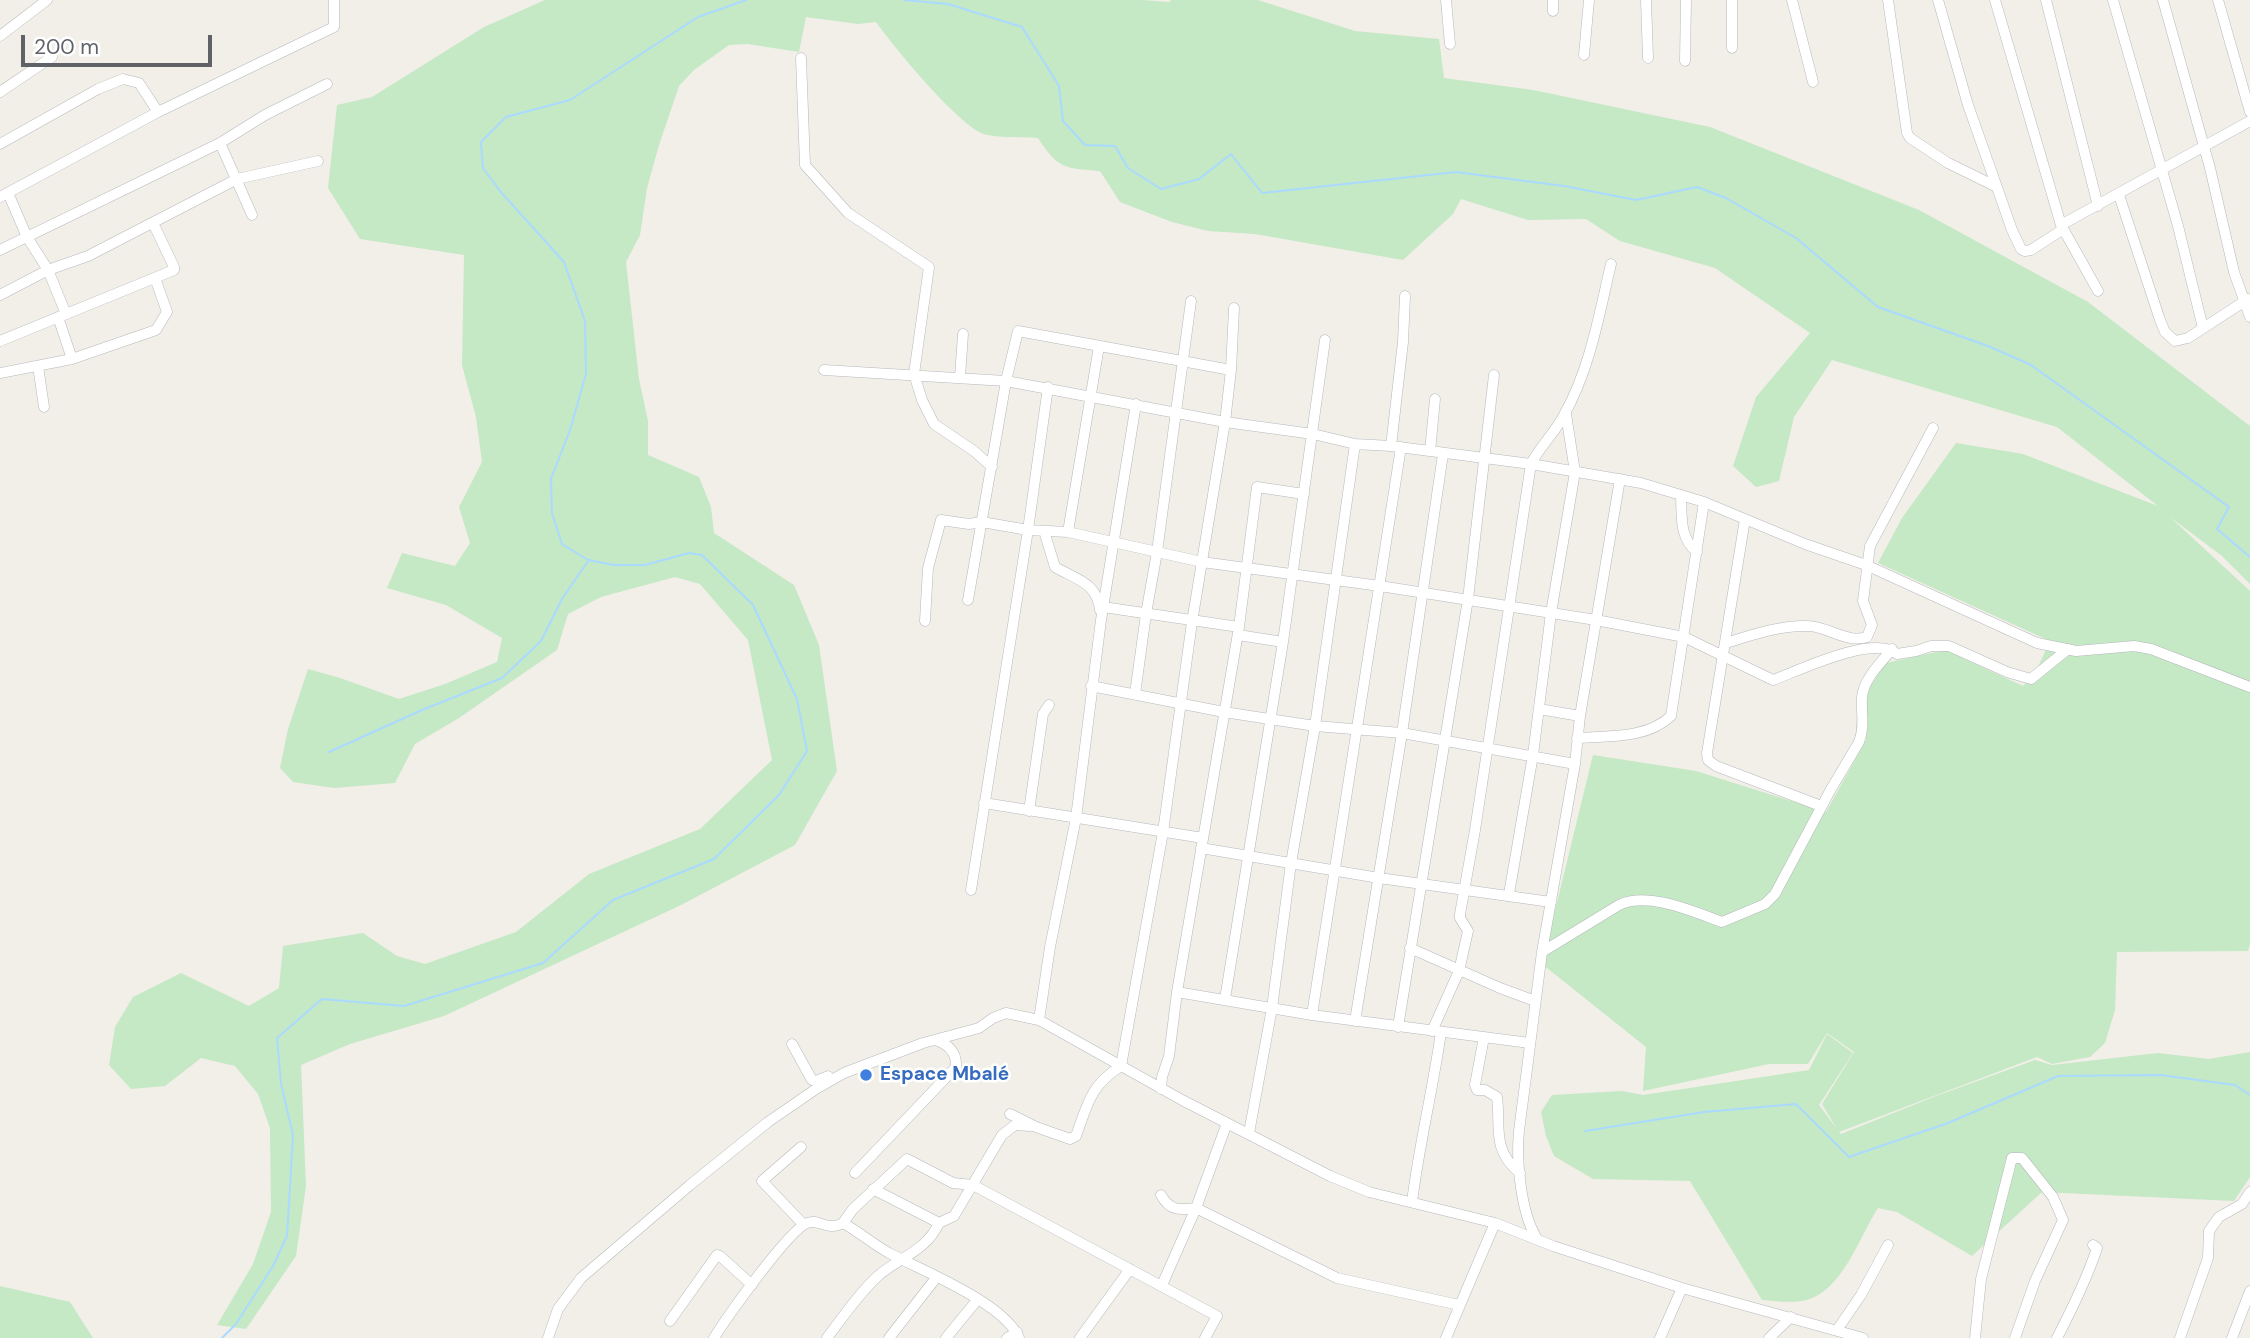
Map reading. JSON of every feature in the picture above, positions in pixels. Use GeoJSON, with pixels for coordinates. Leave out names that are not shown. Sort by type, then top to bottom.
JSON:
{"type":"FeatureCollection","features":[{"type":"Feature","properties":{"kind":"street"},"geometry":{"type":"LineString","coordinates":[[0,36],[47,0]]}},
{"type":"Feature","properties":{"kind":"street"},"geometry":{"type":"LineString","coordinates":[[72,359],[48,270],[4,195],[158,113],[334,27],[334,0]]}},
{"type":"Feature","properties":{"kind":"street"},"geometry":{"type":"LineString","coordinates":[[1446,0],[1450,44]]}},
{"type":"Feature","properties":{"kind":"street"},"geometry":{"type":"LineString","coordinates":[[1584,55],[1589,0]]}},
{"type":"Feature","properties":{"kind":"street"},"geometry":{"type":"LineString","coordinates":[[1646,0],[1648,58]]}},
{"type":"Feature","properties":{"kind":"street"},"geometry":{"type":"LineString","coordinates":[[1685,61],[1686,0]]}},
{"type":"Feature","properties":{"kind":"street"},"geometry":{"type":"LineString","coordinates":[[1732,0],[1732,48]]}},
{"type":"Feature","properties":{"kind":"street"},"geometry":{"type":"LineString","coordinates":[[1791,0],[1813,82]]}},
{"type":"Feature","properties":{"kind":"street"},"geometry":{"type":"LineString","coordinates":[[1888,0],[1907,133],[1948,163],[1997,187]]}},
{"type":"Feature","properties":{"kind":"street"},"geometry":{"type":"LineString","coordinates":[[1938,0],[1968,105],[2012,230],[2021,249],[2025,251],[2203,145],[2250,121]]}},
{"type":"Feature","properties":{"kind":"street"},"geometry":{"type":"LineString","coordinates":[[1995,0],[2062,227],[2098,290]]}},
{"type":"Feature","properties":{"kind":"street"},"geometry":{"type":"LineString","coordinates":[[2046,0],[2098,206]]}},
{"type":"Feature","properties":{"kind":"street"},"geometry":{"type":"LineString","coordinates":[[2113,0],[2178,226],[2203,328]]}},
{"type":"Feature","properties":{"kind":"street"},"geometry":{"type":"LineString","coordinates":[[2162,0],[2203,145],[2234,272],[2247,299],[2250,317]]}},
{"type":"Feature","properties":{"kind":"street"},"geometry":{"type":"LineString","coordinates":[[2218,0],[2250,112]]}},
{"type":"Feature","properties":{"kind":"street"},"geometry":{"type":"LineString","coordinates":[[0,92],[52,57]]}},
{"type":"Feature","properties":{"kind":"street"},"geometry":{"type":"LineString","coordinates":[[801,58],[805,165],[848,213],[929,267],[914,374],[933,424],[974,451],[992,467]]}},
{"type":"Feature","properties":{"kind":"street"},"geometry":{"type":"LineString","coordinates":[[0,144],[98,89],[123,79],[139,83],[158,113]]}},
{"type":"Feature","properties":{"kind":"street"},"geometry":{"type":"LineString","coordinates":[[0,250],[220,144],[265,115],[327,84]]}},
{"type":"Feature","properties":{"kind":"street"},"geometry":{"type":"LineString","coordinates":[[220,144],[252,215]]}},
{"type":"Feature","properties":{"kind":"street"},"geometry":{"type":"LineString","coordinates":[[0,295],[48,270],[88,256],[237,180],[318,160]]}},
{"type":"Feature","properties":{"kind":"street"},"geometry":{"type":"LineString","coordinates":[[2119,195],[2165,332],[2175,341],[2181,341],[2247,299]]}},
{"type":"Feature","properties":{"kind":"street"},"geometry":{"type":"LineString","coordinates":[[0,341],[175,269],[153,223]]}},
{"type":"Feature","properties":{"kind":"street"},"geometry":{"type":"LineString","coordinates":[[1412,1202],[1417,1161],[1436,1071],[1436,1032],[1459,971],[1468,930],[1460,918],[1531,464],[1566,413],[1581,378],[1611,264]]}},
{"type":"Feature","properties":{"kind":"street"},"geometry":{"type":"LineString","coordinates":[[0,373],[72,359],[156,330],[167,312],[155,278]]}},
{"type":"Feature","properties":{"kind":"street"},"geometry":{"type":"LineString","coordinates":[[1312,1015],[1380,586],[1396,447],[1405,296]]}},
{"type":"Feature","properties":{"kind":"street"},"geometry":{"type":"LineString","coordinates":[[1135,694],[1191,301]]}},
{"type":"Feature","properties":{"kind":"street"},"geometry":{"type":"LineString","coordinates":[[1010,1114],[1066,1139],[1076,1136],[1086,1102],[1105,1077],[1121,1066],[1163,832],[1192,622],[1225,422],[1234,308]]}},
{"type":"Feature","properties":{"kind":"street"},"geometry":{"type":"LineString","coordinates":[[968,600],[1006,381],[1018,331],[1231,370]]}},
{"type":"Feature","properties":{"kind":"street"},"geometry":{"type":"LineString","coordinates":[[960,377],[964,334]]}},
{"type":"Feature","properties":{"kind":"street"},"geometry":{"type":"LineString","coordinates":[[1225,999],[1283,642],[1325,340]]}},
{"type":"Feature","properties":{"kind":"street"},"geometry":{"type":"LineString","coordinates":[[1068,532],[1099,346]]}},
{"type":"Feature","properties":{"kind":"street"},"geometry":{"type":"LineString","coordinates":[[38,366],[44,407]]}},
{"type":"Feature","properties":{"kind":"street"},"geometry":{"type":"LineString","coordinates":[[824,370],[1006,381],[1225,422],[1312,434],[1355,444],[1531,464],[1657,486],[1866,565],[2037,643],[2068,649],[2104,650],[2134,646],[2151,649],[2250,687]]}},
{"type":"Feature","properties":{"kind":"street"},"geometry":{"type":"LineString","coordinates":[[1398,1027],[1468,599],[1494,375]]}},
{"type":"Feature","properties":{"kind":"street"},"geometry":{"type":"LineString","coordinates":[[971,891],[1048,387]]}},
{"type":"Feature","properties":{"kind":"street"},"geometry":{"type":"LineString","coordinates":[[1430,451],[1435,399]]}},
{"type":"Feature","properties":{"kind":"street"},"geometry":{"type":"LineString","coordinates":[[1039,1020],[1050,947],[1076,818],[1091,686],[1136,404]]}},
{"type":"Feature","properties":{"kind":"street"},"geometry":{"type":"LineString","coordinates":[[1508,894],[1534,755],[1552,612],[1575,472],[1566,413]]}},
{"type":"Feature","properties":{"kind":"street"},"geometry":{"type":"LineString","coordinates":[[1726,643],[1800,626],[1819,626],[1844,635],[1865,638],[1870,633],[1872,625],[1863,601],[1870,546],[1933,428]]}},
{"type":"Feature","properties":{"kind":"street"},"geometry":{"type":"LineString","coordinates":[[1249,1133],[1272,1008],[1291,863],[1337,582],[1355,444]]}},
{"type":"Feature","properties":{"kind":"street"},"geometry":{"type":"LineString","coordinates":[[1354,1021],[1402,733],[1443,453]]}},
{"type":"Feature","properties":{"kind":"street"},"geometry":{"type":"LineString","coordinates":[[1536,1238],[1525,1215],[1518,1141],[1542,951],[1620,479]]}},
{"type":"Feature","properties":{"kind":"street"},"geometry":{"type":"LineString","coordinates":[[1161,1089],[1169,1056],[1177,992],[1239,631],[1257,487],[1304,494]]}},
{"type":"Feature","properties":{"kind":"street"},"geometry":{"type":"LineString","coordinates":[[1681,495],[1684,532],[1689,544],[1697,552]]}},
{"type":"Feature","properties":{"kind":"street"},"geometry":{"type":"LineString","coordinates":[[1577,738],[1636,733],[1669,718],[1704,502]]}},
{"type":"Feature","properties":{"kind":"street"},"geometry":{"type":"LineString","coordinates":[[1745,519],[1708,760],[1716,766],[1821,806]]}},
{"type":"Feature","properties":{"kind":"street"},"geometry":{"type":"LineString","coordinates":[[925,621],[928,568],[940,521],[969,524],[982,522],[1028,530],[1068,532],[1202,562],[1552,612],[1684,637],[1773,680],[1858,648],[1892,649],[1898,654],[1931,646],[1949,646],[2007,672],[2031,679],[2068,649]]}},
{"type":"Feature","properties":{"kind":"street"},"geometry":{"type":"LineString","coordinates":[[1044,531],[1055,567],[1080,577],[1093,589],[1099,601],[1101,620]]}},
{"type":"Feature","properties":{"kind":"street"},"geometry":{"type":"LineString","coordinates":[[1103,607],[1239,631],[1283,642]]}},
{"type":"Feature","properties":{"kind":"street"},"geometry":{"type":"LineString","coordinates":[[1542,951],[1619,905],[1629,902],[1665,903],[1722,922],[1765,904],[1775,894],[1792,866],[1821,806],[1861,737],[1865,685],[1892,649]]}},
{"type":"Feature","properties":{"kind":"street"},"geometry":{"type":"LineString","coordinates":[[1091,686],[1224,712],[1315,726],[1402,733],[1575,764]]}},
{"type":"Feature","properties":{"kind":"street"},"geometry":{"type":"LineString","coordinates":[[1029,811],[1043,714],[1049,705]]}},
{"type":"Feature","properties":{"kind":"street"},"geometry":{"type":"LineString","coordinates":[[1539,709],[1580,716]]}},
{"type":"Feature","properties":{"kind":"street"},"geometry":{"type":"LineString","coordinates":[[984,803],[1163,832],[1248,856],[1551,902]]}},
{"type":"Feature","properties":{"kind":"street"},"geometry":{"type":"LineString","coordinates":[[1410,948],[1535,1001]]}},
{"type":"Feature","properties":{"kind":"street"},"geometry":{"type":"LineString","coordinates":[[1177,992],[1312,1015],[1530,1043]]}},
{"type":"Feature","properties":{"kind":"street"},"geometry":{"type":"LineString","coordinates":[[792,1044],[813,1081],[844,1073],[934,1039],[979,1028],[1006,1013],[1039,1020],[1161,1089],[1357,1188],[1495,1223],[1682,1288],[1863,1338]]}},
{"type":"Feature","properties":{"kind":"street"},"geometry":{"type":"LineString","coordinates":[[1484,1037],[1475,1085],[1477,1090],[1485,1090],[1497,1097],[1497,1136],[1511,1165],[1520,1173]]}},
{"type":"Feature","properties":{"kind":"street"},"geometry":{"type":"LineString","coordinates":[[855,1173],[956,1067],[952,1050],[934,1039]]}},
{"type":"Feature","properties":{"kind":"street"},"geometry":{"type":"LineString","coordinates":[[548,1338],[558,1308],[592,1268],[768,1122],[844,1073]]}},
{"type":"Feature","properties":{"kind":"street"},"geometry":{"type":"LineString","coordinates":[[1162,1285],[1196,1208],[1227,1123]]}},
{"type":"Feature","properties":{"kind":"street"},"geometry":{"type":"LineString","coordinates":[[827,1338],[868,1286],[928,1242],[939,1223],[954,1216],[1006,1131],[1015,1125],[1036,1127]]}},
{"type":"Feature","properties":{"kind":"street"},"geometry":{"type":"LineString","coordinates":[[801,1147],[761,1181],[803,1224]]}},
{"type":"Feature","properties":{"kind":"street"},"geometry":{"type":"LineString","coordinates":[[1975,1338],[1981,1279],[2012,1158],[2022,1158],[2053,1197],[2063,1220],[2035,1281],[2015,1338]]}},
{"type":"Feature","properties":{"kind":"street"},"geometry":{"type":"LineString","coordinates":[[713,1338],[752,1285],[803,1224],[814,1221],[830,1227],[843,1223],[873,1189],[907,1159],[953,1183],[973,1185],[1217,1316],[1205,1338]]}},
{"type":"Feature","properties":{"kind":"street"},"geometry":{"type":"LineString","coordinates":[[873,1189],[939,1223]]}},
{"type":"Feature","properties":{"kind":"street"},"geometry":{"type":"LineString","coordinates":[[2180,1338],[2208,1258],[2209,1231],[2219,1217],[2242,1204],[2250,1192]]}},
{"type":"Feature","properties":{"kind":"street"},"geometry":{"type":"LineString","coordinates":[[1161,1195],[1169,1207],[1178,1210],[1196,1208],[1337,1278],[1459,1305]]}},
{"type":"Feature","properties":{"kind":"street"},"geometry":{"type":"LineString","coordinates":[[843,1223],[902,1259],[978,1299],[1011,1324],[1018,1335],[1007,1338]]}},
{"type":"Feature","properties":{"kind":"street"},"geometry":{"type":"LineString","coordinates":[[1446,1338],[1495,1223]]}},
{"type":"Feature","properties":{"kind":"street"},"geometry":{"type":"LineString","coordinates":[[1837,1330],[1888,1245]]}},
{"type":"Feature","properties":{"kind":"street"},"geometry":{"type":"LineString","coordinates":[[2056,1338],[2073,1308],[2093,1259],[2097,1248],[2093,1245]]}},
{"type":"Feature","properties":{"kind":"street"},"geometry":{"type":"LineString","coordinates":[[670,1321],[717,1255],[752,1285]]}},
{"type":"Feature","properties":{"kind":"street"},"geometry":{"type":"LineString","coordinates":[[1080,1338],[1130,1269]]}},
{"type":"Feature","properties":{"kind":"street"},"geometry":{"type":"LineString","coordinates":[[889,1338],[936,1278]]}},
{"type":"Feature","properties":{"kind":"street"},"geometry":{"type":"LineString","coordinates":[[1663,1337],[1682,1288]]}},
{"type":"Feature","properties":{"kind":"street"},"geometry":{"type":"LineString","coordinates":[[2232,1338],[2250,1291]]}},
{"type":"Feature","properties":{"kind":"street"},"geometry":{"type":"LineString","coordinates":[[946,1338],[978,1299]]}},
{"type":"Feature","properties":{"kind":"street"},"geometry":{"type":"LineString","coordinates":[[1769,1338],[1791,1317]]}},
{"type":"Feature","properties":{"kind":"green space"},"geometry":{"type":"Polygon","coordinates":[[[545,0],[1258,0],[1355,31],[1439,39],[1444,78],[1533,90],[1710,127],[1919,210],[2088,302],[2250,426],[2250,584],[2222,556],[2170,517],[2250,591],[2248,951],[2117,952],[2115,1010],[2105,1043],[2090,1057],[2052,1064],[2037,1057],[1839,1132],[1841,1134],[2035,1060],[2052,1065],[2158,1053],[2209,1059],[2250,1052],[2250,1177],[2234,1201],[2042,1192],[1972,1256],[1897,1212],[1878,1208],[1847,1264],[1827,1288],[1815,1297],[1801,1301],[1762,1300],[1690,1181],[1593,1179],[1554,1156],[1541,1112],[1552,1095],[1622,1091],[1643,1095],[1809,1070],[1827,1034],[1853,1053],[1819,1105],[1837,1129],[1822,1104],[1854,1052],[1827,1033],[1808,1064],[1769,1064],[1643,1091],[1646,1047],[1542,964],[1593,755],[1696,771],[1826,812],[1866,740],[1867,691],[1886,663],[1945,650],[2023,686],[2036,671],[2050,641],[1878,563],[1902,518],[1956,443],[2023,454],[2158,506],[2057,427],[1832,360],[1794,417],[1779,481],[1756,487],[1733,466],[1756,397],[1810,333],[1715,268],[1620,241],[1586,219],[1528,220],[1461,199],[1453,214],[1403,260],[1255,234],[1208,231],[1172,222],[1120,202],[1100,171],[1063,165],[1051,156],[1038,138],[989,135],[973,128],[927,84],[876,22],[858,24],[806,17],[799,52],[748,44],[729,45],[694,70],[679,86],[647,188],[640,235],[626,262],[639,379],[648,421],[648,455],[699,477],[711,507],[714,533],[794,585],[819,645],[837,771],[795,845],[681,905],[444,1016],[350,1044],[301,1065],[306,1186],[296,1256],[246,1329],[217,1325],[253,1264],[271,1212],[270,1128],[258,1094],[235,1066],[201,1058],[165,1086],[131,1089],[109,1065],[115,1027],[133,997],[181,973],[249,1006],[279,988],[283,946],[363,933],[397,956],[425,964],[516,932],[589,874],[700,829],[772,760],[748,640],[700,584],[675,577],[601,597],[568,614],[557,650],[459,718],[415,744],[395,783],[334,788],[293,782],[280,768],[288,729],[308,669],[399,699],[445,684],[497,662],[502,638],[446,605],[387,588],[402,553],[455,566],[470,543],[459,507],[482,462],[476,417],[462,365],[464,255],[360,239],[328,188],[337,105],[372,97],[484,27],[545,0]]]}},
{"type":"Feature","properties":{"kind":"green space"},"geometry":{"type":"Polygon","coordinates":[[[0,1286],[70,1302],[93,1338],[0,1338],[0,1286]]]}},
{"type":"Feature","properties":{"kind":"waterway"},"geometry":{"type":"LineString","coordinates":[[222,1338],[236,1324],[273,1266],[287,1236],[293,1135],[281,1084],[277,1038],[322,999],[404,1006],[543,963],[613,900],[714,859],[779,795],[807,751],[797,699],[753,605],[702,555],[689,553],[645,565],[614,565],[588,560],[562,544],[552,513],[551,479],[570,430],[586,374],[585,321],[564,262],[500,191],[483,168],[481,142],[506,117],[570,100],[698,17],[746,0]]}},
{"type":"Feature","properties":{"kind":"waterway"},"geometry":{"type":"LineString","coordinates":[[904,0],[948,4],[1022,27],[1059,86],[1063,121],[1085,145],[1115,146],[1128,168],[1161,189],[1199,179],[1231,154],[1262,193],[1456,172],[1564,186],[1636,200],[1697,187],[1726,198],[1796,238],[1878,307],[1988,346],[2031,365],[2229,507],[2217,529],[2250,557]]}},
{"type":"Feature","properties":{"kind":"waterway"},"geometry":{"type":"LineString","coordinates":[[329,752],[502,678],[541,641],[562,599],[588,561]]}},
{"type":"Feature","properties":{"kind":"waterway"},"geometry":{"type":"LineString","coordinates":[[1585,1131],[1704,1112],[1796,1104],[1849,1157],[1948,1123],[2058,1076],[2160,1075],[2235,1085],[2250,1095]]}},
{"type":"Feature","properties":{"kind":"place","name":"Espace Mbalé"},"geometry":{"type":"Point","coordinates":[866,1075]}}]}
